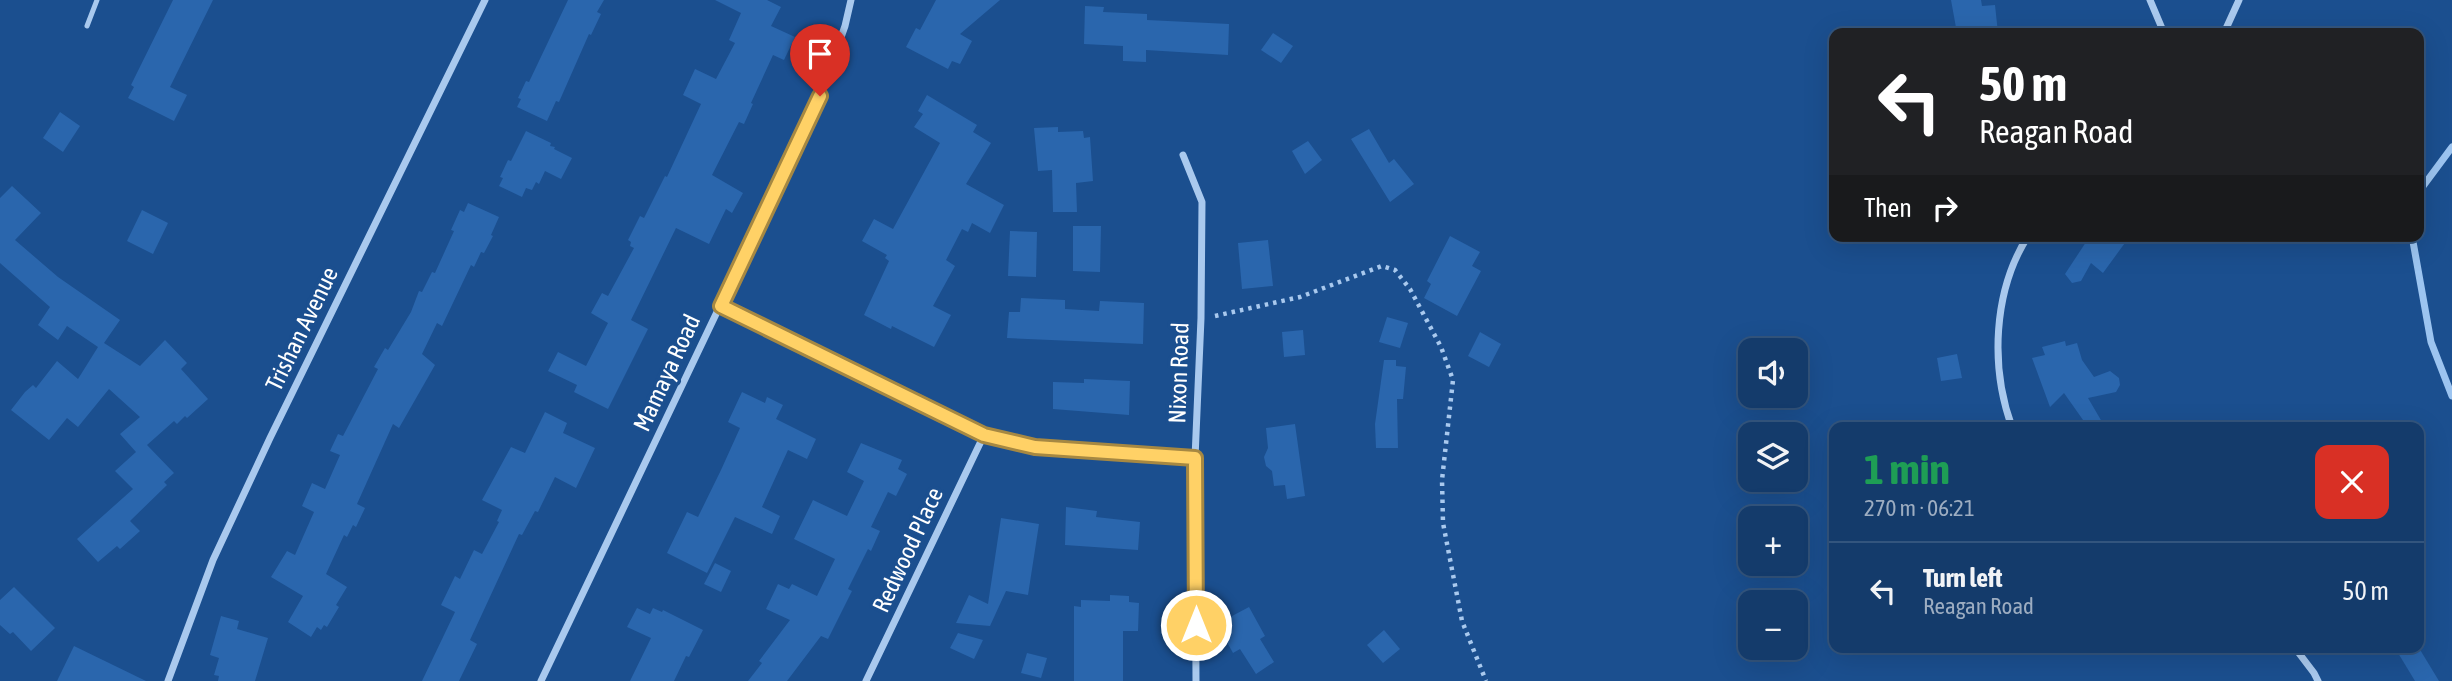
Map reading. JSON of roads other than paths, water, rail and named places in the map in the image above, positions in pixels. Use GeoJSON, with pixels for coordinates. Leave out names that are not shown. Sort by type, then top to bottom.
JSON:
{"type":"FeatureCollection","features":[{"type":"Feature","properties":{"kind":"street","name":"Trishan Avenue"},"geometry":{"type":"LineString","coordinates":[[168,681],[213,560],[485,0]]}},
{"type":"Feature","properties":{"kind":"street","name":"Mamaya Road"},"geometry":{"type":"LineString","coordinates":[[541,681],[820,96],[845,26],[851,0]]}},
{"type":"Feature","properties":{"kind":"street"},"geometry":{"type":"LineString","coordinates":[[2150,0],[2162,28]]}},
{"type":"Feature","properties":{"kind":"street"},"geometry":{"type":"LineString","coordinates":[[2226,28],[2239,0]]}},
{"type":"Feature","properties":{"kind":"street","name":"Nixon Road"},"geometry":{"type":"LineString","coordinates":[[1183,155],[1202,202],[1201,318],[1195,458],[1196,681]]}},
{"type":"Feature","properties":{"kind":"street"},"geometry":{"type":"LineString","coordinates":[[2011,422],[2000,373],[1998,329],[2008,281],[2025,242]]}},
{"type":"Feature","properties":{"kind":"street"},"geometry":{"type":"LineString","coordinates":[[721,306],[984,435],[1035,447],[1195,458]]}},
{"type":"Feature","properties":{"kind":"street","name":"Redwood Place"},"geometry":{"type":"LineString","coordinates":[[866,681],[984,435]]}},
{"type":"Feature","properties":{"kind":"street"},"geometry":{"type":"LineString","coordinates":[[2299,653],[2318,681]]}},
{"type":"Feature","properties":{"kind":"lane"},"geometry":{"type":"LineString","coordinates":[[87,26],[97,0]]}},
{"type":"Feature","properties":{"kind":"waterway"},"geometry":{"type":"LineString","coordinates":[[2424,185],[2452,147]]}},
{"type":"Feature","properties":{"kind":"waterway"},"geometry":{"type":"LineString","coordinates":[[2413,242],[2431,342],[2452,396]]}}]}
